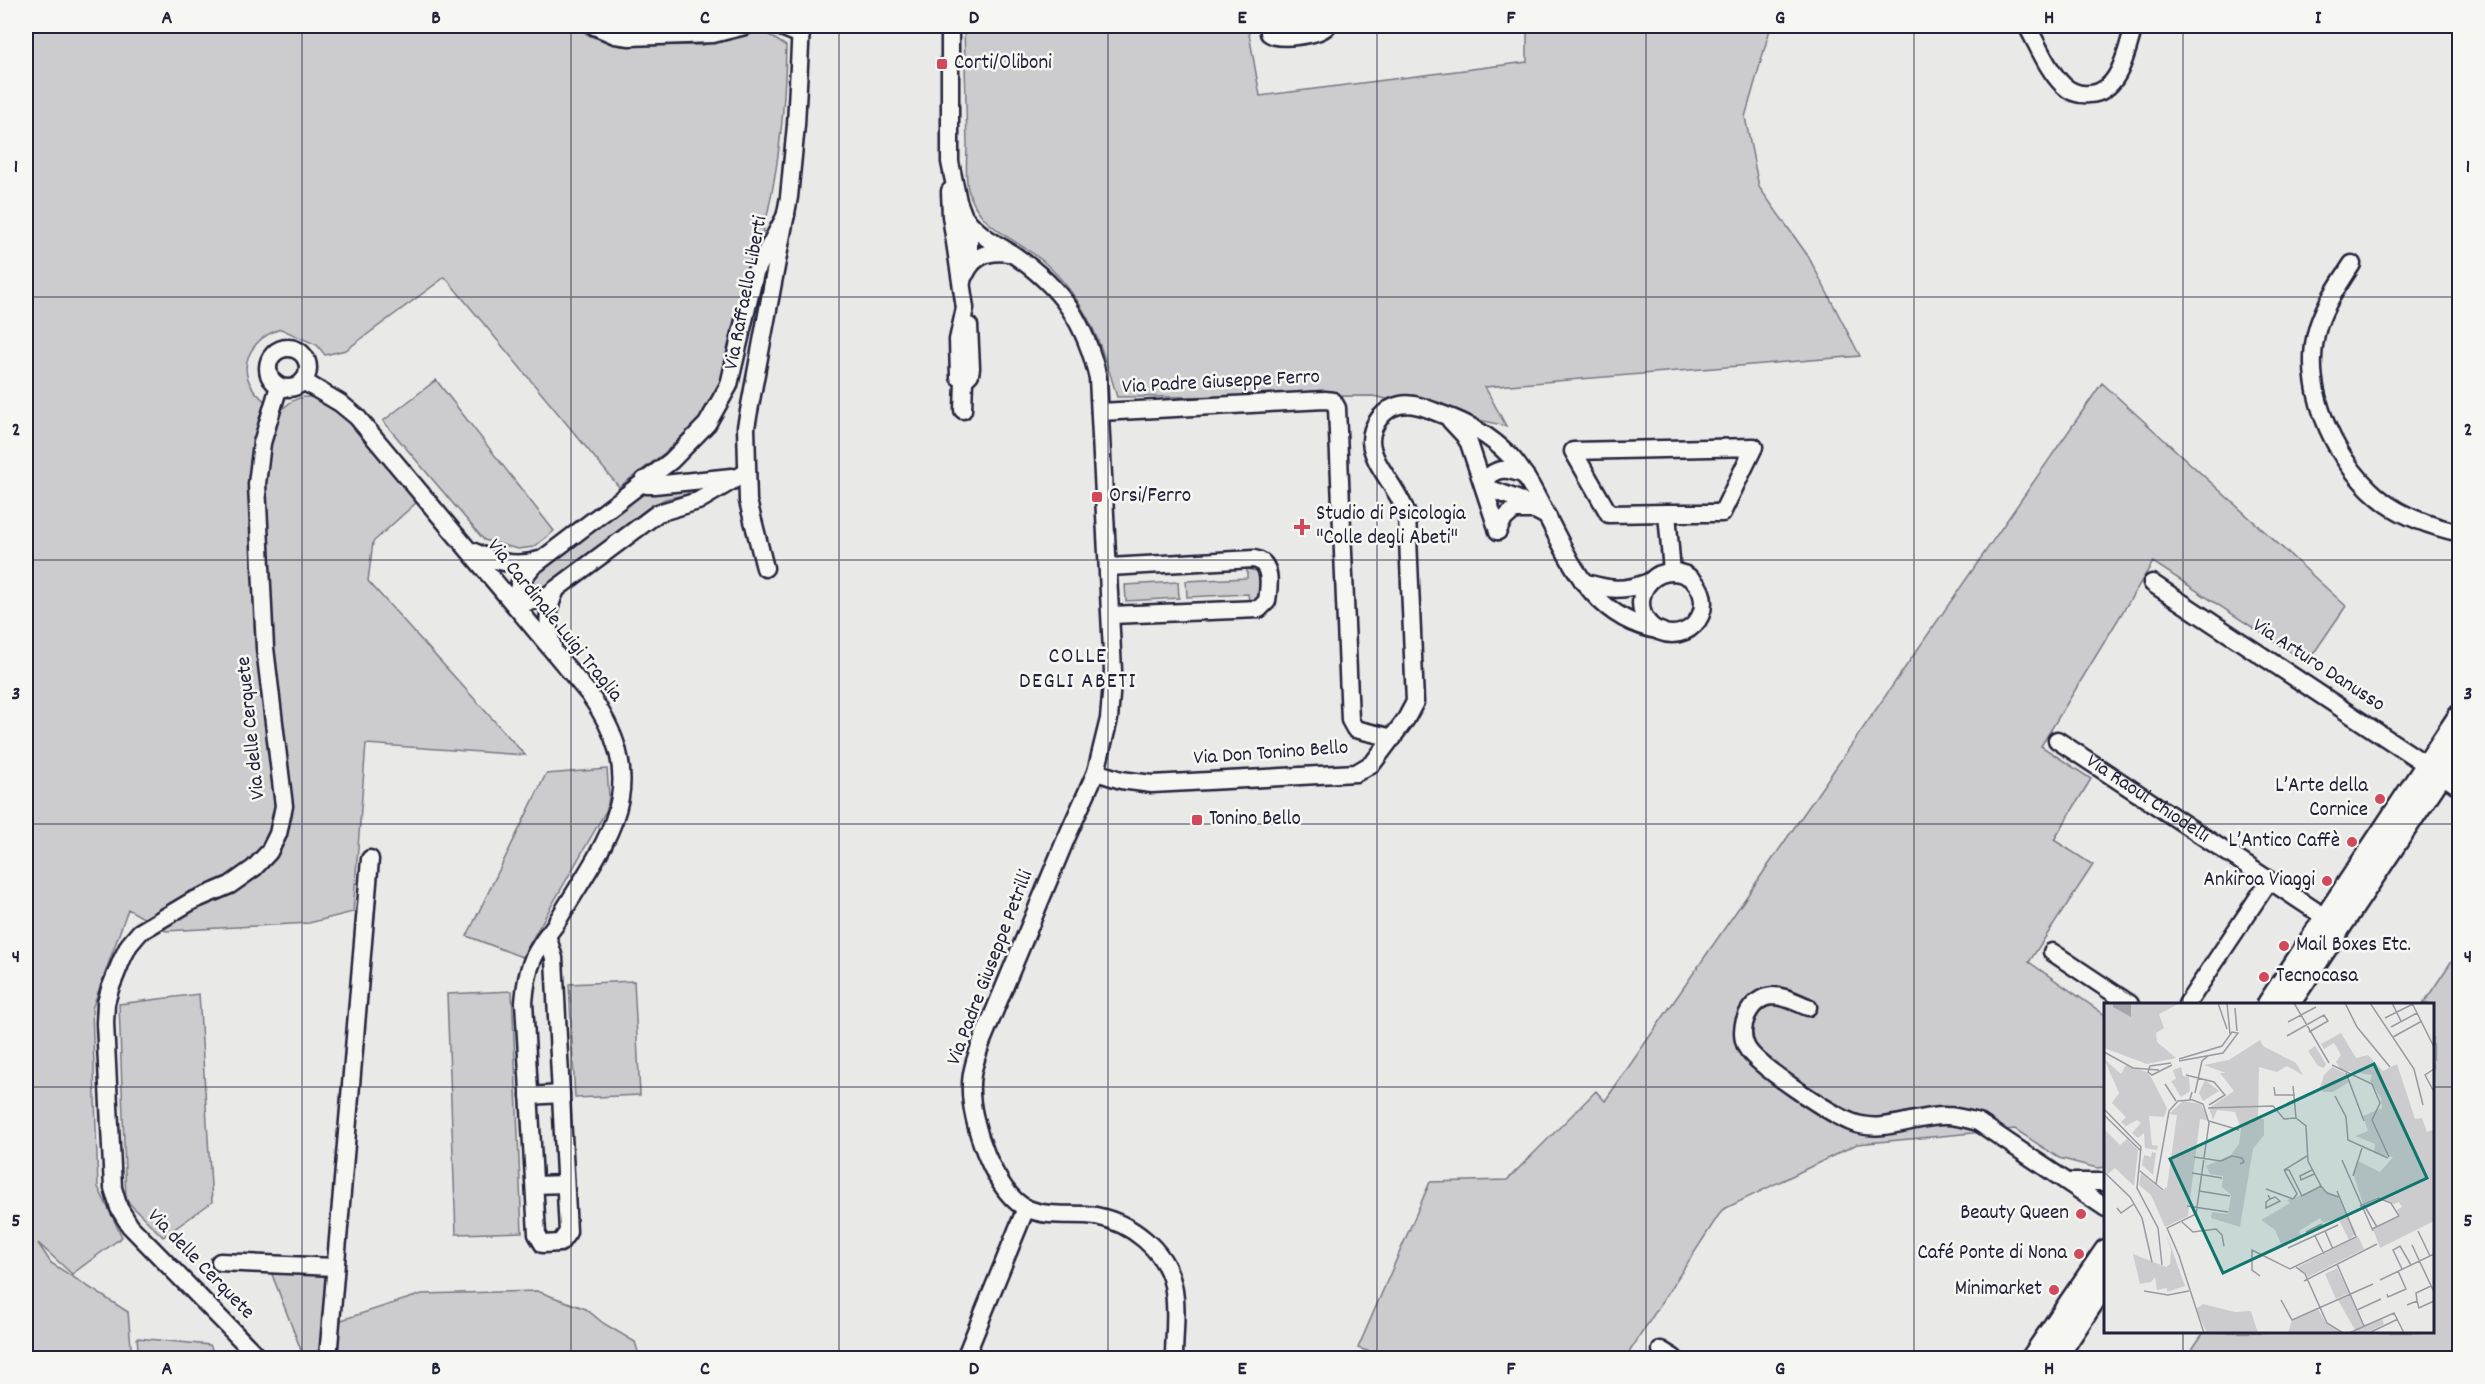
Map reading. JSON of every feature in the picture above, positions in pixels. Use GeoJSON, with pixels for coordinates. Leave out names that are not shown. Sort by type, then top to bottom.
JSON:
{"type":"FeatureCollection","features":[{"type":"Feature","properties":{"kind":"main road"},"geometry":{"type":"LineString","coordinates":[[2271,1003],[2333,923],[2434,770],[2460,716]]}},
{"type":"Feature","properties":{"kind":"main road"},"geometry":{"type":"LineString","coordinates":[[2434,770],[2460,745]]}},
{"type":"Feature","properties":{"kind":"main road"},"geometry":{"type":"LineString","coordinates":[[2289,1003],[2333,923]]}},
{"type":"Feature","properties":{"kind":"main road"},"geometry":{"type":"LineString","coordinates":[[2033,1359],[2104,1254]]}},
{"type":"Feature","properties":{"kind":"main road"},"geometry":{"type":"LineString","coordinates":[[2055,1359],[2104,1284]]}},
{"type":"Feature","properties":{"kind":"street"},"geometry":{"type":"LineString","coordinates":[[594,26],[615,35],[630,37],[713,34],[744,26]]}},
{"type":"Feature","properties":{"kind":"street"},"geometry":{"type":"LineString","coordinates":[[779,26],[801,30]]}},
{"type":"Feature","properties":{"kind":"street"},"geometry":{"type":"LineString","coordinates":[[950,26],[951,216],[968,322],[971,368],[970,374],[963,380],[963,410]]}},
{"type":"Feature","properties":{"kind":"street"},"geometry":{"type":"LineString","coordinates":[[1269,26],[1269,33],[1278,38],[1318,32],[1327,26]]}},
{"type":"Feature","properties":{"kind":"street"},"geometry":{"type":"LineString","coordinates":[[2027,26],[2061,83],[2074,92],[2086,95],[2101,91],[2115,79],[2134,26]]}},
{"type":"Feature","properties":{"kind":"street","name":"Via Raffaello Liberti"},"geometry":{"type":"LineString","coordinates":[[765,568],[748,501],[746,427],[786,215],[796,125],[801,30]]}},
{"type":"Feature","properties":{"kind":"street"},"geometry":{"type":"LineString","coordinates":[[952,178],[966,219],[969,250],[962,282]]}},
{"type":"Feature","properties":{"kind":"street"},"geometry":{"type":"LineString","coordinates":[[747,472],[698,501],[658,513],[556,590],[541,598],[514,604],[520,582],[540,559],[671,461],[707,424],[720,405],[734,365],[755,273],[786,215]]}},
{"type":"Feature","properties":{"kind":"street","name":"Via Padre Giuseppe Petrilli"},"geometry":{"type":"LineString","coordinates":[[966,219],[978,233],[1038,272],[1068,305],[1083,329],[1091,349],[1098,378],[1101,412],[1111,615],[1112,695],[1096,772],[982,1041],[973,1071],[971,1100],[993,1172],[1002,1188],[1026,1208]]}},
{"type":"Feature","properties":{"kind":"street"},"geometry":{"type":"LineString","coordinates":[[962,282],[967,269],[978,257],[993,252],[1011,253]]}},
{"type":"Feature","properties":{"kind":"street"},"geometry":{"type":"LineString","coordinates":[[2352,264],[2326,307],[2316,335],[2314,376],[2320,410],[2349,466],[2366,486],[2388,504],[2430,526],[2460,533]]}},
{"type":"Feature","properties":{"kind":"street"},"geometry":{"type":"LineString","coordinates":[[285,348],[299,350],[304,355],[308,368],[303,381],[291,388],[279,386],[270,377],[267,365],[273,354],[285,348]]}},
{"type":"Feature","properties":{"kind":"street","name":"Via Cardinale Luigi Traglia"},"geometry":{"type":"LineString","coordinates":[[303,381],[340,403],[357,417],[590,694],[611,729],[622,767],[618,814],[548,935],[532,957],[526,980],[524,1002],[537,1234],[543,1244],[560,1243],[568,1232],[554,958],[548,935]]}},
{"type":"Feature","properties":{"kind":"street","name":"Via delle Cerquete"},"geometry":{"type":"LineString","coordinates":[[259,1359],[130,1226],[119,1208],[113,1188],[105,1013],[106,1003],[122,959],[140,932],[192,901],[230,885],[254,868],[269,852],[278,834],[284,806],[265,648],[257,484],[262,443],[279,386]]}},
{"type":"Feature","properties":{"kind":"street","name":"Via Padre Giuseppe Ferro"},"geometry":{"type":"LineString","coordinates":[[1101,412],[1334,401],[1337,408],[1350,720],[1355,729],[1393,738]]}},
{"type":"Feature","properties":{"kind":"street","name":"Via Don Tonino Bello"},"geometry":{"type":"LineString","coordinates":[[1096,772],[1143,784],[1356,773],[1373,763],[1393,738],[1415,702],[1408,522],[1402,501],[1378,461],[1371,441],[1378,421],[1392,408],[1406,404],[1465,422],[1490,438],[1511,456],[1525,475],[1542,513],[1583,582],[1603,606],[1642,628],[1661,632]]}},
{"type":"Feature","properties":{"kind":"street","name":"Via Don Tonino Bello"},"geometry":{"type":"LineString","coordinates":[[1439,413],[1464,435],[1484,484],[1498,531],[1503,520],[1514,510],[1542,513]]}},
{"type":"Feature","properties":{"kind":"street"},"geometry":{"type":"LineString","coordinates":[[1754,447],[1722,513],[1667,513],[1609,514],[1573,451],[1754,447]]}},
{"type":"Feature","properties":{"kind":"street"},"geometry":{"type":"LineString","coordinates":[[1525,475],[1505,468],[1500,469],[1488,475],[1484,484],[1542,513]]}},
{"type":"Feature","properties":{"kind":"street"},"geometry":{"type":"LineString","coordinates":[[644,480],[647,485],[708,481],[726,479],[747,472]]}},
{"type":"Feature","properties":{"kind":"street"},"geometry":{"type":"LineString","coordinates":[[1667,513],[1672,572]]}},
{"type":"Feature","properties":{"kind":"street"},"geometry":{"type":"LineString","coordinates":[[468,549],[509,564],[540,559]]}},
{"type":"Feature","properties":{"kind":"street"},"geometry":{"type":"LineString","coordinates":[[1109,567],[1254,560],[1263,562],[1268,569],[1267,601],[1259,609],[1111,615]]}},
{"type":"Feature","properties":{"kind":"street"},"geometry":{"type":"LineString","coordinates":[[1583,582],[1617,591],[1650,582],[1664,573],[1672,572],[1690,578],[1698,586],[1703,603],[1697,621],[1688,629],[1672,634],[1661,632],[1651,626],[1643,612],[1641,599],[1650,582]]}},
{"type":"Feature","properties":{"kind":"street","name":"Via Arturo Danusso"},"geometry":{"type":"LineString","coordinates":[[2152,583],[2460,787]]}},
{"type":"Feature","properties":{"kind":"street"},"geometry":{"type":"LineString","coordinates":[[555,652],[550,640],[548,621],[551,602],[556,590]]}},
{"type":"Feature","properties":{"kind":"street","name":"Via Raoul Chiodelli"},"geometry":{"type":"LineString","coordinates":[[2057,740],[2333,923]]}},
{"type":"Feature","properties":{"kind":"street"},"geometry":{"type":"LineString","coordinates":[[328,1359],[370,859]]}},
{"type":"Feature","properties":{"kind":"street"},"geometry":{"type":"LineString","coordinates":[[2188,1003],[2269,881]]}},
{"type":"Feature","properties":{"kind":"street"},"geometry":{"type":"LineString","coordinates":[[2052,952],[2127,1003]]}},
{"type":"Feature","properties":{"kind":"street"},"geometry":{"type":"LineString","coordinates":[[1808,1007],[1787,998],[1771,996],[1753,1006],[1743,1020],[1743,1035],[1747,1048],[1760,1063],[1836,1115],[1853,1124],[1878,1126],[1945,1116],[1964,1117],[1978,1122],[2104,1207]]}},
{"type":"Feature","properties":{"kind":"street"},"geometry":{"type":"LineString","coordinates":[[529,1096],[561,1094]]}},
{"type":"Feature","properties":{"kind":"street"},"geometry":{"type":"LineString","coordinates":[[2068,1182],[2104,1182]]}},
{"type":"Feature","properties":{"kind":"street"},"geometry":{"type":"LineString","coordinates":[[534,1185],[565,1184]]}},
{"type":"Feature","properties":{"kind":"street"},"geometry":{"type":"LineString","coordinates":[[965,1359],[1026,1208],[1042,1214],[1075,1214],[1111,1220],[1126,1226],[1147,1242],[1167,1268],[1173,1285],[1174,1359]]}},
{"type":"Feature","properties":{"kind":"street"},"geometry":{"type":"LineString","coordinates":[[220,1262],[335,1267]]}},
{"type":"Feature","properties":{"kind":"shaded area"},"geometry":{"type":"Polygon","coordinates":[[[26,26],[575,26],[590,36],[621,46],[703,45],[754,33],[766,33],[786,46],[783,116],[773,186],[763,232],[739,310],[720,388],[700,422],[667,451],[619,487],[445,277],[346,350],[325,355],[317,345],[281,329],[263,338],[250,353],[246,371],[249,380],[256,393],[268,405],[278,413],[288,404],[304,397],[323,401],[353,424],[418,501],[373,542],[368,581],[525,755],[366,744],[353,912],[309,923],[166,931],[128,909],[92,1009],[98,1187],[122,1237],[72,1274],[38,1243],[51,1263],[128,1312],[132,1358],[26,1358],[26,26]]]}},
{"type":"Feature","properties":{"kind":"shaded area"},"geometry":{"type":"Polygon","coordinates":[[[964,26],[1222,26],[1248,28],[1260,96],[1527,62],[1527,26],[1771,26],[1745,117],[1759,187],[1808,256],[1860,356],[1485,387],[1506,426],[1373,396],[1117,397],[1099,342],[1072,293],[1045,263],[990,224],[973,203],[967,178],[964,26]]]}},
{"type":"Feature","properties":{"kind":"shaded area"},"geometry":{"type":"Polygon","coordinates":[[[436,380],[554,531],[534,547],[518,549],[484,540],[383,421],[436,380]]]}},
{"type":"Feature","properties":{"kind":"shaded area"},"geometry":{"type":"Polygon","coordinates":[[[2102,383],[2346,606],[2307,663],[2153,562],[2041,746],[2091,779],[2054,840],[2093,865],[2029,962],[2104,1014],[2104,1167],[2097,1168],[2059,1158],[2015,1129],[1857,1144],[1722,1210],[1630,1351],[1628,1358],[1389,1358],[1358,1348],[1430,1182],[1507,1180],[1596,1091],[1605,1101],[2102,383]]]}},
{"type":"Feature","properties":{"kind":"shaded area"},"geometry":{"type":"Polygon","coordinates":[[[688,488],[688,494],[665,499],[648,508],[555,580],[542,588],[524,591],[529,574],[640,490],[688,488]]]}},
{"type":"Feature","properties":{"kind":"shaded area"},"geometry":{"type":"Polygon","coordinates":[[[1247,569],[1257,571],[1259,591],[1256,602],[1249,602],[1248,594],[1187,597],[1186,581],[1247,578],[1247,569]]]}},
{"type":"Feature","properties":{"kind":"shaded area"},"geometry":{"type":"Polygon","coordinates":[[[1178,582],[1179,598],[1126,601],[1125,585],[1178,582]]]}},
{"type":"Feature","properties":{"kind":"shaded area"},"geometry":{"type":"Polygon","coordinates":[[[607,769],[609,796],[607,809],[522,957],[467,936],[546,774],[607,769]]]}},
{"type":"Feature","properties":{"kind":"shaded area"},"geometry":{"type":"Polygon","coordinates":[[[2459,950],[2459,1358],[2186,1358],[2203,1333],[2434,1333],[2434,1003],[2424,1003],[2459,950]]]}},
{"type":"Feature","properties":{"kind":"shaded area"},"geometry":{"type":"Polygon","coordinates":[[[634,981],[640,1095],[575,1098],[569,984],[634,981]]]}},
{"type":"Feature","properties":{"kind":"shaded area"},"geometry":{"type":"Polygon","coordinates":[[[512,991],[522,1232],[456,1234],[447,994],[512,991]]]}},
{"type":"Feature","properties":{"kind":"shaded area"},"geometry":{"type":"Polygon","coordinates":[[[199,994],[212,1202],[163,1237],[126,1200],[119,1004],[199,994]]]}},
{"type":"Feature","properties":{"kind":"shaded area"},"geometry":{"type":"Polygon","coordinates":[[[270,1269],[329,1274],[323,1358],[304,1358],[270,1269]]]}},
{"type":"Feature","properties":{"kind":"shaded area"},"geometry":{"type":"Polygon","coordinates":[[[537,1291],[586,1309],[603,1323],[635,1342],[640,1358],[335,1358],[335,1322],[422,1294],[537,1291]]]}},
{"type":"Feature","properties":{"kind":"shaded area"},"geometry":{"type":"Polygon","coordinates":[[[137,1338],[210,1345],[216,1358],[139,1358],[137,1338]]]}},
{"type":"Feature","properties":{"kind":"place","name":"Corti/Oliboni"},"geometry":{"type":"Point","coordinates":[942,64]}},
{"type":"Feature","properties":{"kind":"place","name":"Orsi/Ferro"},"geometry":{"type":"Point","coordinates":[1097,497]}},
{"type":"Feature","properties":{"kind":"place","name":"Studio di Psicologia \"Colle degli Abeti\""},"geometry":{"type":"Point","coordinates":[1302,527]}},
{"type":"Feature","properties":{"kind":"place","name":"L’Arte della Cornice"},"geometry":{"type":"Point","coordinates":[2380,799]}},
{"type":"Feature","properties":{"kind":"place","name":"Tonino Bello"},"geometry":{"type":"Point","coordinates":[1197,820]}},
{"type":"Feature","properties":{"kind":"place","name":"L’Antico Caffè"},"geometry":{"type":"Point","coordinates":[2352,842]}},
{"type":"Feature","properties":{"kind":"place","name":"Ankiroa Viaggi"},"geometry":{"type":"Point","coordinates":[2327,881]}},
{"type":"Feature","properties":{"kind":"place","name":"Mail Boxes Etc."},"geometry":{"type":"Point","coordinates":[2284,946]}},
{"type":"Feature","properties":{"kind":"place","name":"Tecnocasa"},"geometry":{"type":"Point","coordinates":[2264,977]}},
{"type":"Feature","properties":{"kind":"place","name":"Beauty Queen"},"geometry":{"type":"Point","coordinates":[2081,1214]}},
{"type":"Feature","properties":{"kind":"place","name":"Café Ponte di Nona"},"geometry":{"type":"Point","coordinates":[2079,1254]}},
{"type":"Feature","properties":{"kind":"place","name":"Minimarket"},"geometry":{"type":"Point","coordinates":[2054,1290]}},
{"type":"Feature","properties":{"kind":"district","name":"COLLE DEGLI ABETI"},"geometry":{"type":"Point","coordinates":[1078,670]}}]}
